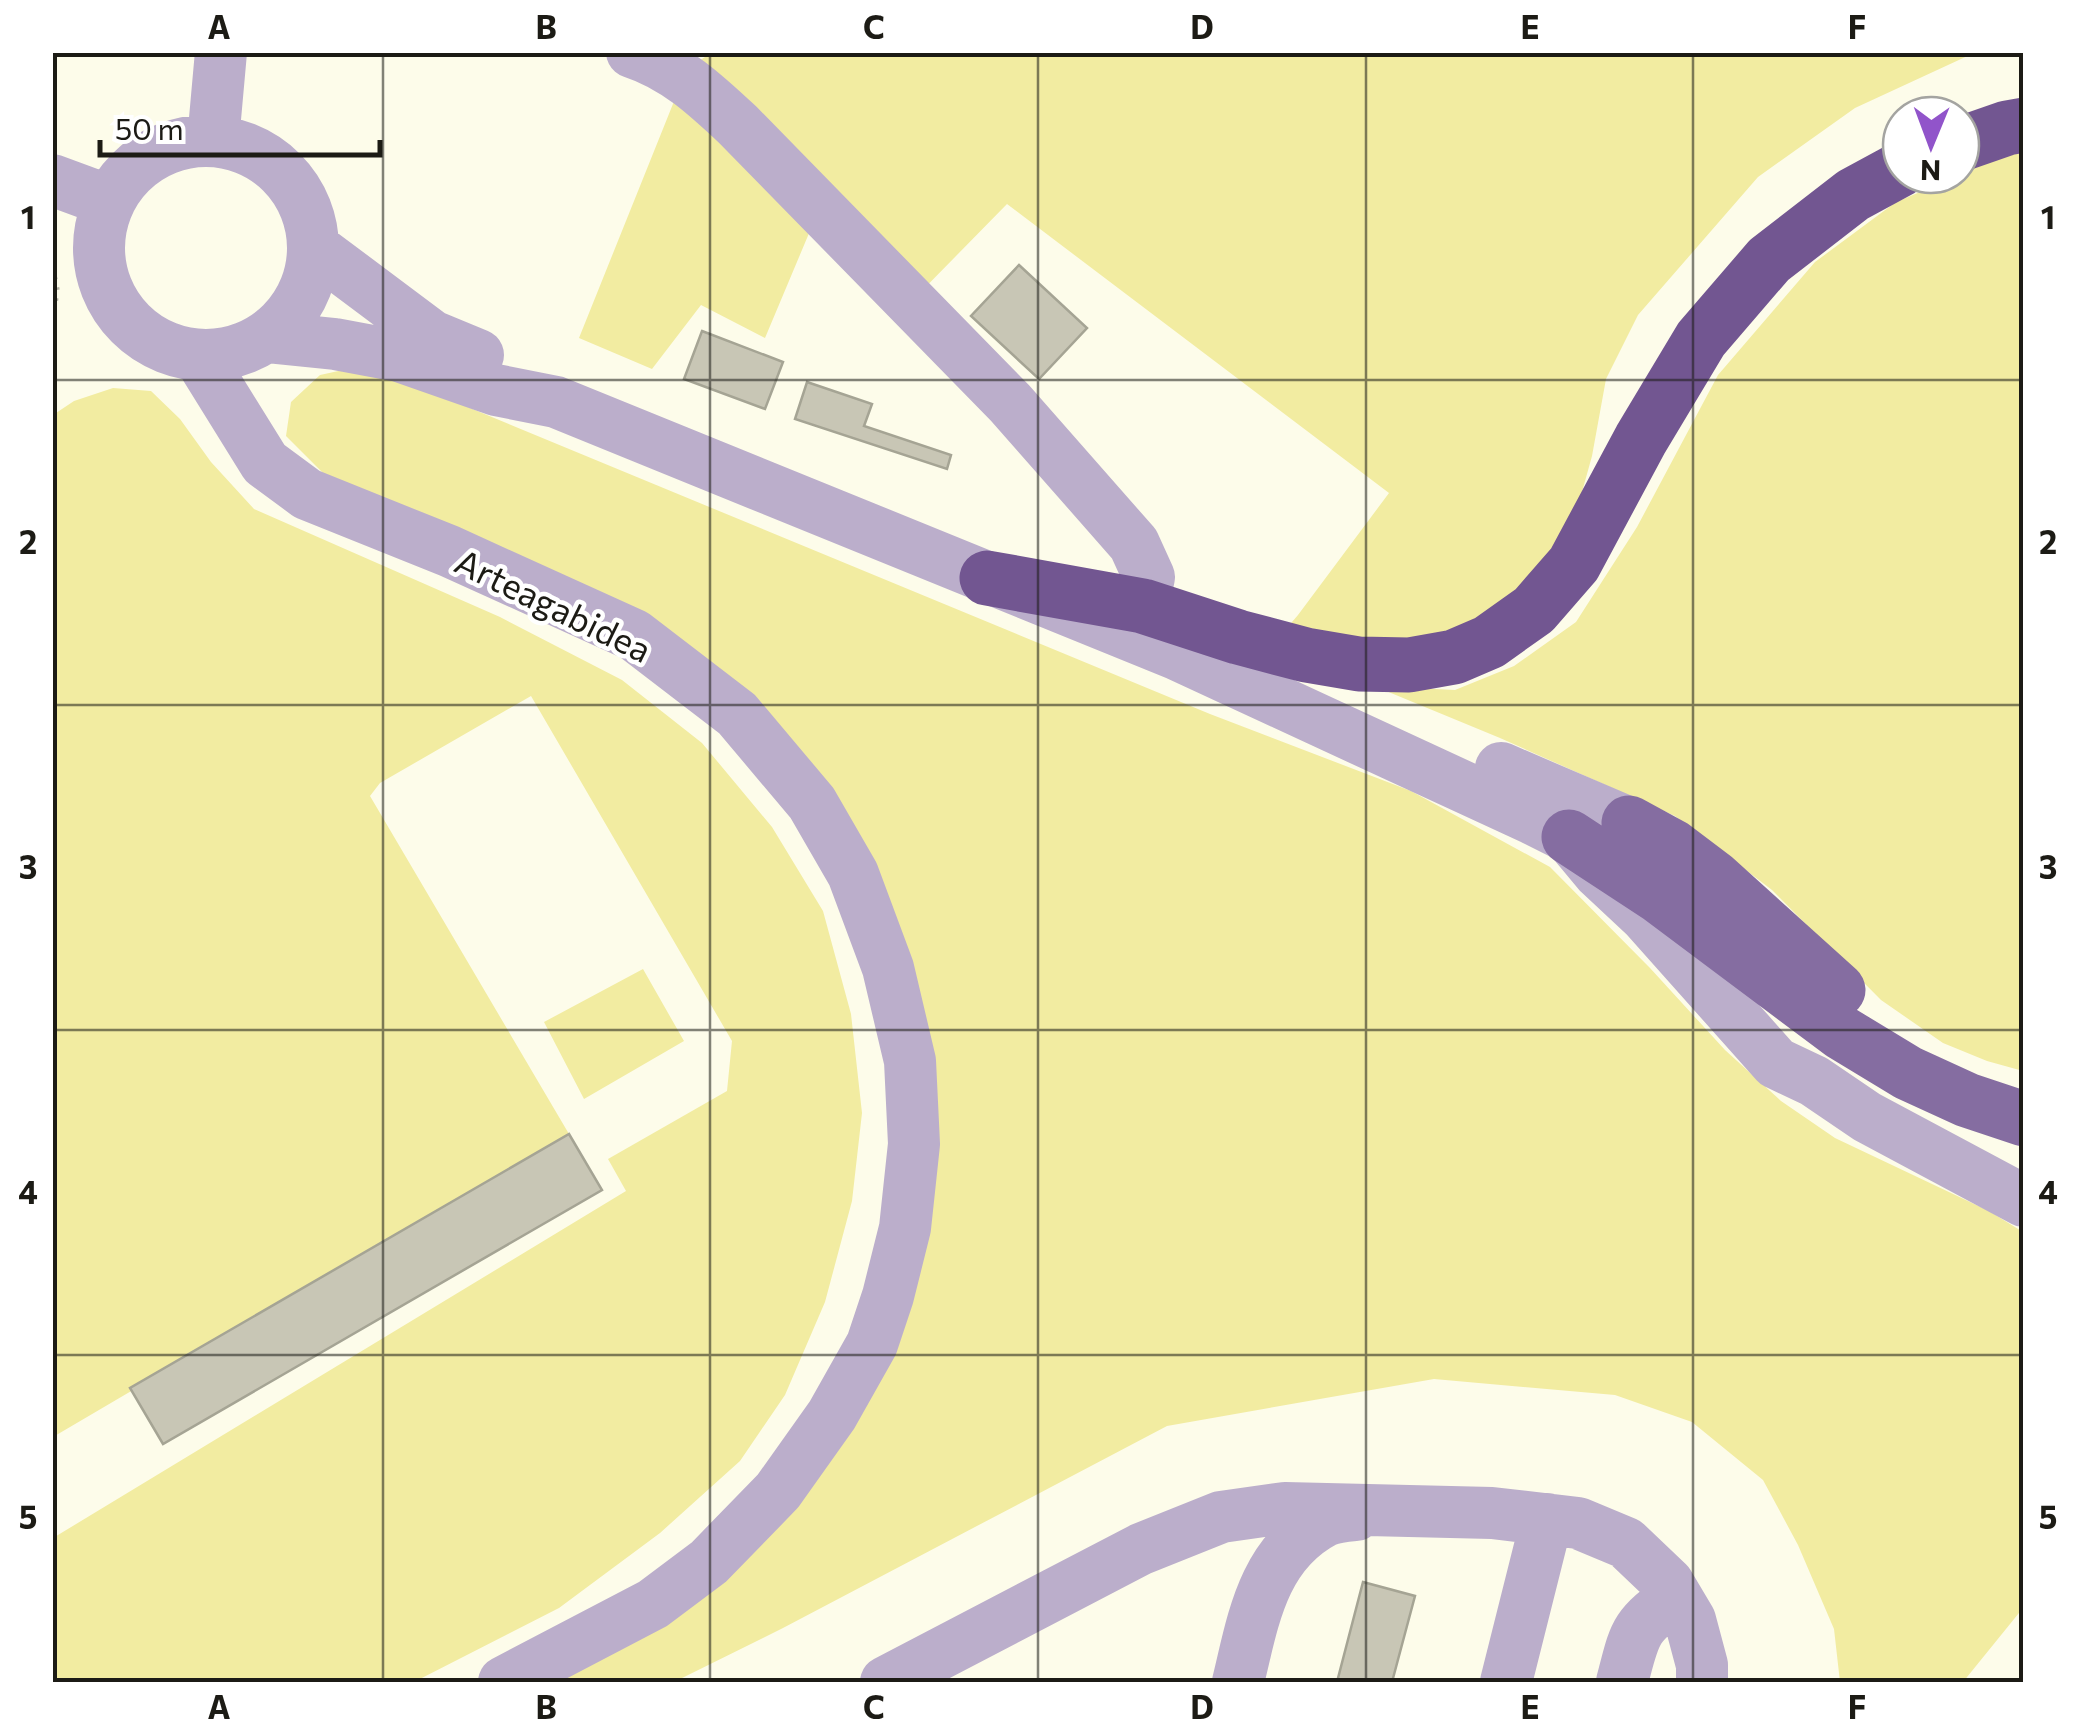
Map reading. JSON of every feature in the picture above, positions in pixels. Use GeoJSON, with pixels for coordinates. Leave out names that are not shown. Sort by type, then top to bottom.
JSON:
{"type":"FeatureCollection","features":[{"type":"Feature","properties":{"kind":"highway"},"geometry":{"type":"LineString","coordinates":[[1981,137],[2024,125]]}},
{"type":"Feature","properties":{"kind":"highway"},"geometry":{"type":"LineString","coordinates":[[988,578],[1142,606],[1238,637],[1359,664],[1409,664],[1454,656],[1489,642],[1534,610],[1574,564],[1700,339],[1769,260],[1853,195],[1881,180]]}},
{"type":"Feature","properties":{"kind":"main road"},"geometry":{"type":"LineString","coordinates":[[1629,823],[1673,847],[1714,878],[1877,1026],[1951,1072],[2024,1099]]}},
{"type":"Feature","properties":{"kind":"main road"},"geometry":{"type":"LineString","coordinates":[[1569,838],[1659,896],[1842,1033],[1908,1073],[1967,1100],[2024,1119]]}},
{"type":"Feature","properties":{"kind":"street"},"geometry":{"type":"LineString","coordinates":[[212,141],[221,52]]}},
{"type":"Feature","properties":{"kind":"street"},"geometry":{"type":"LineString","coordinates":[[632,52],[669,68],[694,85],[738,125],[1010,403],[1134,544],[1149,577],[1142,606]]}},
{"type":"Feature","properties":{"kind":"street"},"geometry":{"type":"LineString","coordinates":[[212,141],[244,148],[272,164],[294,187],[308,216],[313,247],[308,282],[291,313],[266,337],[234,352],[198,355],[170,349],[144,336],[122,316],[106,290],[99,260],[100,230],[109,201],[127,175],[152,156],[181,144],[212,141]]}},
{"type":"Feature","properties":{"kind":"street"},"geometry":{"type":"LineString","coordinates":[[52,180],[109,201]]}},
{"type":"Feature","properties":{"kind":"street"},"geometry":{"type":"LineString","coordinates":[[313,247],[432,336],[508,369],[556,402]]}},
{"type":"Feature","properties":{"kind":"street"},"geometry":{"type":"LineString","coordinates":[[266,337],[399,356],[496,390],[556,402],[1176,654],[1569,838],[1599,874],[1645,916],[1776,1064],[1814,1081],[1866,1117],[2024,1201]]}},
{"type":"Feature","properties":{"kind":"street","name":"Arteagabidea"},"geometry":{"type":"LineString","coordinates":[[198,355],[264,462],[307,494],[450,552],[634,636],[737,714],[812,802],[853,874],[888,968],[910,1062],[914,1144],[905,1228],[872,1344],[832,1415],[778,1492],[709,1562],[653,1604],[504,1682]]}},
{"type":"Feature","properties":{"kind":"street"},"geometry":{"type":"LineString","coordinates":[[1176,654],[1393,723],[1629,823],[1663,856],[1718,939],[1736,977],[1814,1081]]}},
{"type":"Feature","properties":{"kind":"street"},"geometry":{"type":"LineString","coordinates":[[886,1682],[1140,1549],[1220,1516],[1285,1508],[1492,1512],[1578,1523],[1626,1543],[1668,1583],[1690,1620],[1702,1665],[1702,1682]]}},
{"type":"Feature","properties":{"kind":"street"},"geometry":{"type":"LineString","coordinates":[[1238,1682],[1256,1606],[1279,1563],[1298,1541],[1328,1520],[1382,1510]]}},
{"type":"Feature","properties":{"kind":"street"},"geometry":{"type":"LineString","coordinates":[[1506,1682],[1546,1519]]}},
{"type":"Feature","properties":{"kind":"street"},"geometry":{"type":"LineString","coordinates":[[1622,1682],[1634,1636],[1647,1617],[1676,1596]]}},
{"type":"Feature","properties":{"kind":"path"},"geometry":{"type":"LineString","coordinates":[[52,267],[57,290],[52,316]]}},
{"type":"Feature","properties":{"kind":"shaded area"},"geometry":{"type":"Polygon","coordinates":[[[711,53],[1974,53],[1855,108],[1758,177],[1638,315],[1606,379],[1577,510],[1536,583],[1444,642],[1280,636],[1389,493],[1007,204],[905,308],[815,219],[765,338],[701,305],[652,369],[579,338],[687,69],[711,53]]]}},
{"type":"Feature","properties":{"kind":"shaded area"},"geometry":{"type":"Polygon","coordinates":[[[2023,150],[2023,1071],[1943,1043],[1881,1000],[1772,890],[1675,816],[1374,686],[1455,690],[1514,666],[1576,622],[1637,527],[1718,375],[1815,262],[1896,202],[1913,195],[1981,195],[1981,164],[2023,150]]]}},
{"type":"Feature","properties":{"kind":"shaded area"},"geometry":{"type":"Polygon","coordinates":[[[366,365],[1210,714],[1411,791],[1550,867],[1725,1050],[1781,1101],[1835,1138],[1989,1211],[2023,1232],[2023,1608],[1963,1682],[1840,1682],[1834,1629],[1798,1545],[1763,1480],[1692,1422],[1615,1395],[1434,1379],[1167,1426],[674,1682],[559,1682],[821,1471],[934,1084],[765,712],[324,474],[286,436],[291,402],[320,375],[366,365]]]}},
{"type":"Feature","properties":{"kind":"shaded area"},"geometry":{"type":"Polygon","coordinates":[[[113,388],[151,391],[180,419],[211,462],[254,509],[500,617],[622,680],[702,743],[772,827],[823,911],[851,1014],[862,1113],[852,1201],[825,1302],[785,1395],[740,1461],[660,1533],[559,1608],[414,1682],[53,1682],[53,1538],[626,1191],[608,1159],[727,1091],[732,1041],[531,696],[380,783],[370,796],[569,1134],[53,1437],[53,415],[74,401],[113,388]]]}},
{"type":"Feature","properties":{"kind":"shaded area"},"geometry":{"type":"Polygon","coordinates":[[[643,969],[684,1041],[584,1099],[544,1022],[643,969]]]}},
{"type":"Feature","properties":{"kind":"building"},"geometry":{"type":"Polygon","coordinates":[[[1019,265],[1087,328],[1039,379],[971,316],[1019,265]]]}},
{"type":"Feature","properties":{"kind":"building"},"geometry":{"type":"Polygon","coordinates":[[[702,331],[783,362],[765,409],[684,379],[702,331]]]}},
{"type":"Feature","properties":{"kind":"building"},"geometry":{"type":"Polygon","coordinates":[[[807,382],[872,404],[864,426],[951,455],[947,469],[795,419],[807,382]]]}},
{"type":"Feature","properties":{"kind":"building"},"geometry":{"type":"Polygon","coordinates":[[[569,1134],[602,1190],[163,1444],[130,1388],[569,1134]]]}},
{"type":"Feature","properties":{"kind":"building"},"geometry":{"type":"Polygon","coordinates":[[[1363,1582],[1415,1596],[1392,1682],[1337,1682],[1363,1582]]]}}]}
